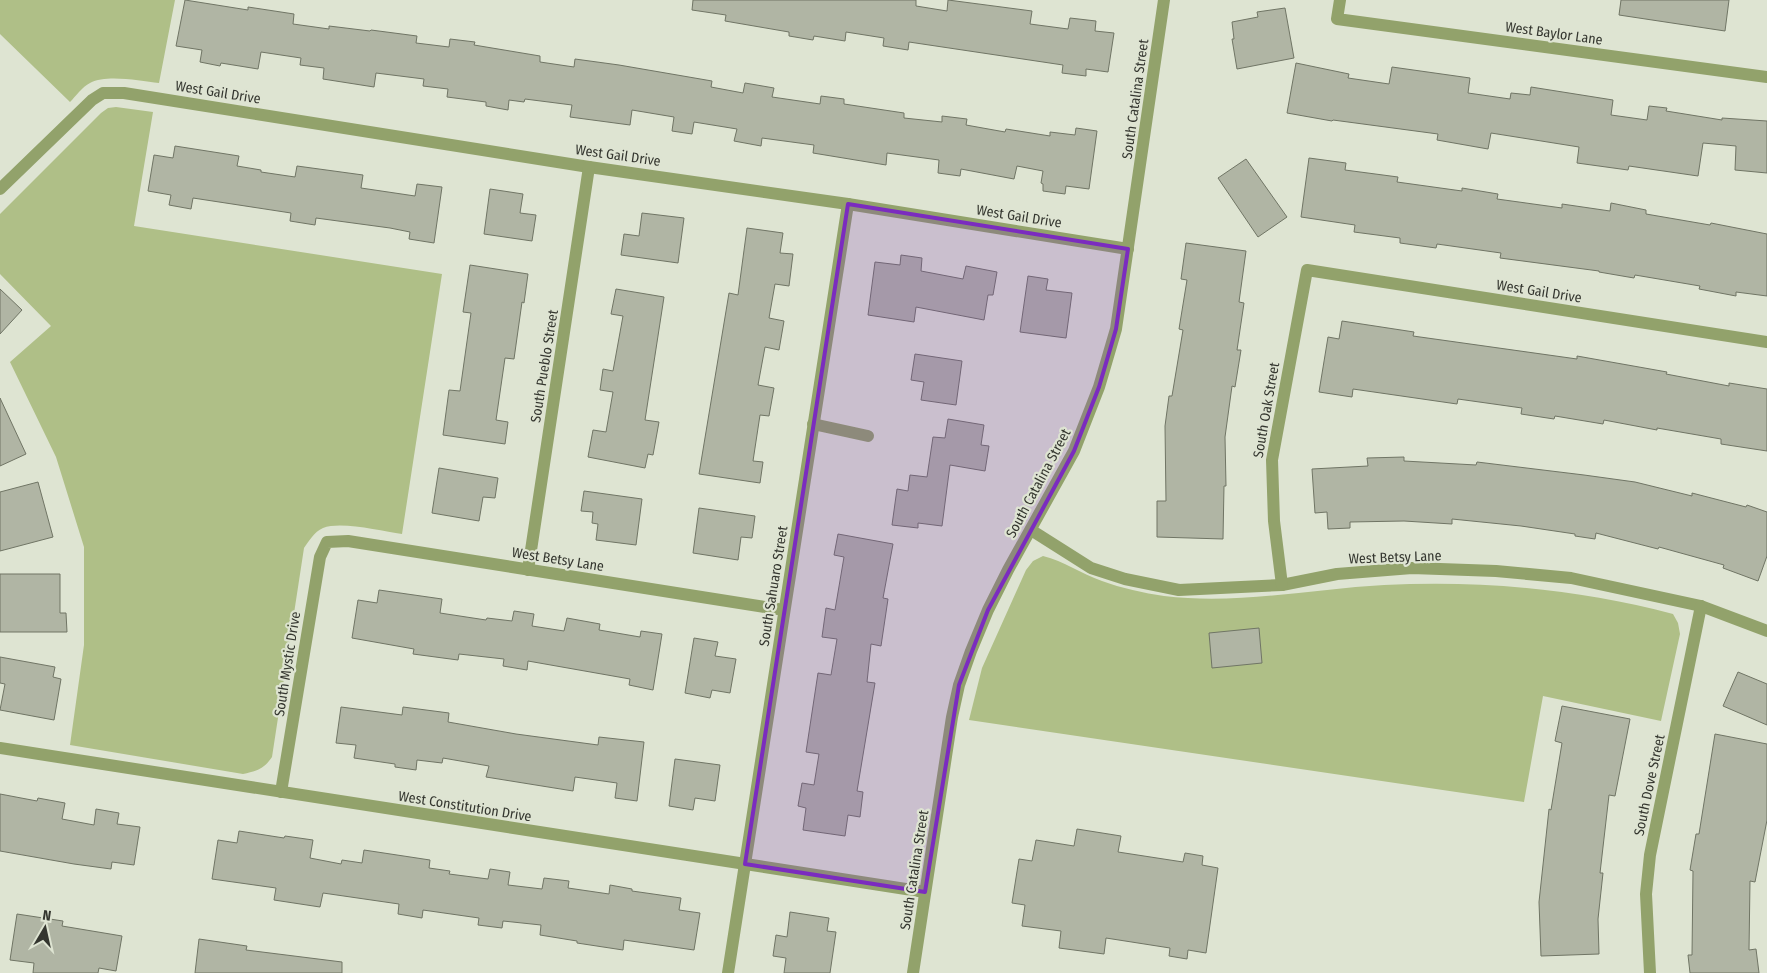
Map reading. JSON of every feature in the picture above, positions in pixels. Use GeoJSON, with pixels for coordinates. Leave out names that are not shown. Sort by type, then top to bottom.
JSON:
{"type":"FeatureCollection","features":[{"type":"Feature","properties":{"kind":"street","name":"South Catalina Street"},"geometry":{"type":"LineString","coordinates":[[913,973],[952,717],[959,685],[988,610],[1074,451],[1099,387],[1116,329],[1164,0]]}},
{"type":"Feature","properties":{"kind":"street","name":"West Baylor Lane"},"geometry":{"type":"LineString","coordinates":[[1340,0],[1337,19],[1767,77]]}},
{"type":"Feature","properties":{"kind":"street","name":"West Gail Drive"},"geometry":{"type":"LineString","coordinates":[[0,189],[92,100],[103,93],[124,93],[589,167],[848,204],[1128,249]]}},
{"type":"Feature","properties":{"kind":"street","name":"South Pueblo Street"},"geometry":{"type":"LineString","coordinates":[[528,570],[589,167]]}},
{"type":"Feature","properties":{"kind":"street","name":"South Sahuaro Street"},"geometry":{"type":"LineString","coordinates":[[728,973],[848,204]]}},
{"type":"Feature","properties":{"kind":"street","name":"West Gail Drive"},"geometry":{"type":"LineString","coordinates":[[1307,270],[1767,342]]}},
{"type":"Feature","properties":{"kind":"street","name":"South Oak Street"},"geometry":{"type":"LineString","coordinates":[[1282,585],[1274,521],[1272,460],[1307,270]]}},
{"type":"Feature","properties":{"kind":"street"},"geometry":{"type":"LineString","coordinates":[[813,424],[868,436]]}},
{"type":"Feature","properties":{"kind":"street","name":"West Betsy Lane"},"geometry":{"type":"LineString","coordinates":[[1031,530],[1091,568],[1179,590],[1282,585],[1337,574],[1412,568],[1496,571],[1571,578],[1702,606],[1767,631]]}},
{"type":"Feature","properties":{"kind":"street","name":"West Betsy Lane"},"geometry":{"type":"LineString","coordinates":[[327,542],[348,541],[784,610]]}},
{"type":"Feature","properties":{"kind":"street","name":"South Mystic Drive"},"geometry":{"type":"LineString","coordinates":[[281,792],[320,557],[327,542]]}},
{"type":"Feature","properties":{"kind":"street","name":"South Dove Street"},"geometry":{"type":"LineString","coordinates":[[1650,973],[1646,894],[1650,855],[1702,606]]}},
{"type":"Feature","properties":{"kind":"street","name":"West Constitution Drive"},"geometry":{"type":"LineString","coordinates":[[0,748],[925,892]]}},
{"type":"Feature","properties":{"kind":"highlighted area"},"geometry":{"type":"Polygon","coordinates":[[[848,204],[1128,249],[1116,329],[1099,387],[1074,451],[988,610],[959,685],[925,892],[745,864],[848,204]]]}},
{"type":"Feature","properties":{"kind":"green space"},"geometry":{"type":"Polygon","coordinates":[[[0,0],[175,0],[159,83],[124,79],[97,80],[84,87],[70,102],[0,34],[0,0]]]}},
{"type":"Feature","properties":{"kind":"green space"},"geometry":{"type":"Polygon","coordinates":[[[116,107],[153,112],[134,226],[442,274],[402,534],[350,526],[331,526],[317,532],[304,548],[272,757],[260,769],[243,774],[70,745],[84,645],[84,547],[56,457],[10,362],[51,326],[0,274],[0,214],[101,113],[108,108],[116,107]]]}},
{"type":"Feature","properties":{"kind":"green space"},"geometry":{"type":"Polygon","coordinates":[[[1043,556],[1117,586],[1156,595],[1192,598],[1247,598],[1384,585],[1457,584],[1530,588],[1602,598],[1673,614],[1678,623],[1680,634],[1661,721],[1543,696],[1524,802],[969,720],[982,668],[1026,570],[1033,561],[1043,556]]]}},
{"type":"Feature","properties":{"kind":"building"},"geometry":{"type":"Polygon","coordinates":[[[185,0],[248,10],[248,7],[294,14],[293,24],[329,29],[329,26],[371,30],[417,36],[416,43],[449,47],[450,39],[475,42],[474,45],[540,56],[540,62],[574,67],[575,59],[619,65],[712,81],[711,87],[743,93],[745,83],[774,88],[772,97],[820,104],[821,96],[844,99],[844,104],[904,113],[904,118],[942,122],[942,116],[967,119],[966,125],[1005,132],[1006,129],[1050,136],[1050,132],[1075,135],[1076,128],[1097,131],[1089,189],[1066,186],[1065,194],[1043,191],[1043,184],[1041,183],[1043,171],[1017,166],[1014,179],[961,169],[960,176],[938,173],[939,160],[887,153],[886,165],[813,153],[814,145],[762,138],[761,146],[734,141],[737,129],[694,122],[692,134],[672,131],[674,117],[632,110],[630,125],[570,117],[572,105],[525,99],[524,102],[509,100],[508,110],[486,106],[486,102],[447,97],[448,89],[423,86],[424,79],[376,73],[374,87],[323,79],[324,68],[300,65],[301,58],[261,52],[258,69],[221,63],[220,66],[200,62],[202,50],[176,46],[185,0]]]}},
{"type":"Feature","properties":{"kind":"building"},"geometry":{"type":"Polygon","coordinates":[[[693,0],[916,0],[916,6],[947,11],[948,0],[1032,11],[1030,24],[1068,29],[1070,18],[1096,21],[1095,31],[1114,33],[1108,72],[1086,69],[1086,76],[1062,73],[1063,65],[909,42],[908,50],[883,46],[884,38],[846,32],[845,41],[814,36],[813,40],[789,36],[789,32],[725,21],[726,15],[692,10],[693,0]]]}},
{"type":"Feature","properties":{"kind":"building"},"geometry":{"type":"Polygon","coordinates":[[[1621,0],[1729,0],[1725,31],[1619,15],[1621,0]]]}},
{"type":"Feature","properties":{"kind":"building"},"geometry":{"type":"Polygon","coordinates":[[[1285,8],[1294,58],[1237,69],[1232,39],[1234,39],[1232,22],[1258,17],[1257,12],[1285,8]]]}},
{"type":"Feature","properties":{"kind":"building"},"geometry":{"type":"Polygon","coordinates":[[[1296,63],[1349,74],[1348,78],[1389,84],[1392,67],[1470,78],[1468,93],[1510,99],[1511,93],[1530,95],[1531,87],[1613,100],[1611,115],[1647,120],[1649,106],[1667,108],[1666,111],[1722,120],[1722,118],[1767,121],[1767,173],[1735,170],[1736,146],[1703,143],[1698,176],[1629,166],[1628,170],[1577,163],[1579,147],[1491,133],[1488,149],[1437,140],[1438,134],[1332,121],[1287,113],[1296,63]]]}},
{"type":"Feature","properties":{"kind":"building"},"geometry":{"type":"Polygon","coordinates":[[[175,146],[239,156],[237,166],[261,170],[261,172],[295,177],[297,166],[363,175],[361,188],[415,196],[417,184],[442,187],[434,243],[409,239],[410,232],[390,228],[316,218],[315,225],[290,221],[291,213],[193,198],[191,209],[169,205],[171,195],[148,191],[154,155],[173,158],[175,146]]]}},
{"type":"Feature","properties":{"kind":"building"},"geometry":{"type":"Polygon","coordinates":[[[1309,158],[1346,163],[1345,170],[1398,177],[1397,182],[1462,191],[1462,188],[1498,194],[1497,199],[1562,208],[1562,204],[1610,211],[1611,203],[1646,210],[1646,214],[1710,225],[1711,223],[1767,234],[1767,296],[1736,292],[1736,296],[1699,289],[1700,286],[1635,275],[1634,278],[1599,271],[1500,258],[1501,253],[1437,244],[1436,248],[1400,243],[1400,238],[1354,232],[1355,225],[1301,217],[1309,158]]]}},
{"type":"Feature","properties":{"kind":"building"},"geometry":{"type":"Polygon","coordinates":[[[1246,159],[1287,217],[1258,237],[1218,178],[1246,159]]]}},
{"type":"Feature","properties":{"kind":"building"},"geometry":{"type":"Polygon","coordinates":[[[490,189],[523,194],[520,213],[536,215],[532,241],[484,234],[490,189]]]}},
{"type":"Feature","properties":{"kind":"building"},"geometry":{"type":"Polygon","coordinates":[[[642,213],[684,218],[678,263],[621,255],[624,234],[639,236],[642,213]]]}},
{"type":"Feature","properties":{"kind":"building"},"geometry":{"type":"Polygon","coordinates":[[[747,228],[783,233],[780,253],[793,254],[789,286],[775,284],[769,318],[784,321],[779,350],[765,347],[758,385],[774,388],[769,416],[760,415],[753,461],[763,462],[760,483],[699,474],[729,293],[738,295],[747,228]]]}},
{"type":"Feature","properties":{"kind":"building"},"geometry":{"type":"Polygon","coordinates":[[[1186,243],[1246,251],[1239,302],[1244,303],[1237,350],[1241,350],[1235,387],[1232,386],[1225,437],[1226,486],[1224,486],[1223,539],[1157,537],[1157,501],[1166,501],[1165,426],[1169,396],[1172,396],[1183,330],[1179,329],[1187,280],[1181,279],[1186,243]]]}},
{"type":"Feature","properties":{"kind":"building"},"geometry":{"type":"Polygon","coordinates":[[[901,255],[922,258],[921,271],[963,279],[966,266],[997,272],[993,295],[988,295],[984,320],[916,307],[914,322],[868,315],[875,262],[900,265],[901,255]]]}},
{"type":"Feature","properties":{"kind":"building"},"geometry":{"type":"Polygon","coordinates":[[[470,265],[528,274],[514,359],[505,358],[496,420],[508,422],[505,444],[443,435],[449,390],[460,391],[471,313],[463,312],[470,265]]]}},
{"type":"Feature","properties":{"kind":"building"},"geometry":{"type":"Polygon","coordinates":[[[1028,276],[1048,279],[1046,290],[1072,293],[1066,338],[1020,332],[1028,276]]]}},
{"type":"Feature","properties":{"kind":"building"},"geometry":{"type":"Polygon","coordinates":[[[0,289],[22,310],[0,334],[0,289]]]}},
{"type":"Feature","properties":{"kind":"building"},"geometry":{"type":"Polygon","coordinates":[[[616,289],[664,297],[645,420],[659,422],[653,455],[648,454],[645,468],[588,457],[593,430],[606,432],[613,392],[600,390],[603,369],[613,371],[623,316],[611,314],[616,289]]]}},
{"type":"Feature","properties":{"kind":"building"},"geometry":{"type":"Polygon","coordinates":[[[1342,321],[1414,332],[1413,336],[1577,359],[1577,356],[1667,372],[1666,374],[1729,386],[1729,383],[1767,389],[1767,451],[1721,444],[1721,439],[1657,428],[1657,430],[1604,420],[1603,424],[1555,416],[1554,419],[1521,414],[1522,408],[1458,399],[1457,404],[1353,389],[1352,397],[1319,392],[1328,337],[1339,339],[1342,321]]]}},
{"type":"Feature","properties":{"kind":"building"},"geometry":{"type":"Polygon","coordinates":[[[915,354],[962,361],[956,405],[921,400],[924,382],[911,380],[915,354]]]}},
{"type":"Feature","properties":{"kind":"building"},"geometry":{"type":"Polygon","coordinates":[[[0,398],[26,454],[0,466],[0,398]]]}},
{"type":"Feature","properties":{"kind":"building"},"geometry":{"type":"Polygon","coordinates":[[[948,419],[984,425],[981,445],[989,446],[985,471],[950,465],[942,526],[918,523],[918,528],[892,525],[897,489],[908,491],[910,475],[927,477],[933,437],[945,438],[948,419]]]}},
{"type":"Feature","properties":{"kind":"building"},"geometry":{"type":"Polygon","coordinates":[[[1404,457],[1404,461],[1476,465],[1477,462],[1635,482],[1692,496],[1692,493],[1746,507],[1747,505],[1767,512],[1767,556],[1758,581],[1723,568],[1724,565],[1659,547],[1658,549],[1596,533],[1595,539],[1521,526],[1452,519],[1452,524],[1404,521],[1350,522],[1350,528],[1328,529],[1327,512],[1315,513],[1312,469],[1368,466],[1367,458],[1404,457]]]}},
{"type":"Feature","properties":{"kind":"building"},"geometry":{"type":"Polygon","coordinates":[[[439,468],[498,478],[495,498],[483,497],[479,521],[432,513],[439,468]]]}},
{"type":"Feature","properties":{"kind":"building"},"geometry":{"type":"Polygon","coordinates":[[[38,482],[53,537],[0,551],[0,492],[38,482]]]}},
{"type":"Feature","properties":{"kind":"building"},"geometry":{"type":"Polygon","coordinates":[[[584,491],[642,499],[636,545],[596,540],[598,524],[592,523],[593,512],[581,511],[584,491]]]}},
{"type":"Feature","properties":{"kind":"building"},"geometry":{"type":"Polygon","coordinates":[[[699,508],[755,516],[752,538],[741,537],[738,560],[693,553],[699,508]]]}},
{"type":"Feature","properties":{"kind":"building"},"geometry":{"type":"Polygon","coordinates":[[[838,534],[893,544],[883,598],[888,599],[881,646],[871,644],[867,682],[875,683],[857,791],[863,792],[860,817],[848,815],[845,836],[803,830],[806,808],[798,806],[802,783],[814,785],[819,754],[806,752],[818,673],[831,675],[837,639],[822,637],[826,608],[835,610],[844,557],[834,555],[838,534]]]}},
{"type":"Feature","properties":{"kind":"building"},"geometry":{"type":"Polygon","coordinates":[[[0,574],[60,574],[60,613],[66,613],[67,632],[0,632],[0,574]]]}},
{"type":"Feature","properties":{"kind":"building"},"geometry":{"type":"Polygon","coordinates":[[[379,590],[442,599],[440,613],[486,620],[487,618],[512,621],[514,611],[534,614],[532,626],[564,631],[567,618],[600,624],[599,630],[640,637],[641,631],[662,634],[653,690],[629,685],[630,679],[528,661],[527,670],[503,666],[504,659],[459,654],[458,660],[413,654],[414,649],[352,638],[358,600],[377,603],[379,590]]]}},
{"type":"Feature","properties":{"kind":"building"},"geometry":{"type":"Polygon","coordinates":[[[1259,628],[1262,663],[1212,668],[1209,633],[1259,628]]]}},
{"type":"Feature","properties":{"kind":"building"},"geometry":{"type":"Polygon","coordinates":[[[694,638],[718,642],[715,656],[736,659],[730,693],[712,690],[710,698],[685,693],[694,638]]]}},
{"type":"Feature","properties":{"kind":"building"},"geometry":{"type":"Polygon","coordinates":[[[0,657],[55,667],[53,677],[61,679],[54,720],[0,710],[5,684],[0,683],[0,657]]]}},
{"type":"Feature","properties":{"kind":"building"},"geometry":{"type":"Polygon","coordinates":[[[1738,672],[1767,684],[1767,725],[1723,706],[1738,672]]]}},
{"type":"Feature","properties":{"kind":"building"},"geometry":{"type":"Polygon","coordinates":[[[1562,706],[1630,719],[1615,796],[1609,795],[1600,873],[1603,873],[1598,919],[1599,954],[1541,956],[1539,902],[1549,809],[1551,810],[1562,743],[1555,741],[1562,706]]]}},
{"type":"Feature","properties":{"kind":"building"},"geometry":{"type":"Polygon","coordinates":[[[341,707],[402,715],[403,707],[449,713],[448,722],[516,734],[598,745],[599,737],[644,742],[637,801],[615,798],[617,783],[575,777],[573,791],[486,777],[489,766],[443,758],[442,763],[417,760],[416,770],[395,767],[395,764],[354,758],[356,745],[336,743],[341,707]]]}},
{"type":"Feature","properties":{"kind":"building"},"geometry":{"type":"Polygon","coordinates":[[[1715,734],[1767,744],[1767,820],[1755,882],[1750,881],[1749,950],[1756,949],[1759,973],[1690,973],[1688,955],[1692,955],[1693,871],[1690,870],[1696,834],[1699,834],[1715,734]]]}},
{"type":"Feature","properties":{"kind":"building"},"geometry":{"type":"Polygon","coordinates":[[[675,759],[720,765],[715,801],[695,798],[693,810],[669,806],[675,759]]]}},
{"type":"Feature","properties":{"kind":"building"},"geometry":{"type":"Polygon","coordinates":[[[0,794],[37,801],[38,798],[65,803],[62,819],[94,825],[96,809],[119,813],[117,824],[140,827],[134,865],[112,862],[111,869],[0,851],[0,794]]]}},
{"type":"Feature","properties":{"kind":"building"},"geometry":{"type":"Polygon","coordinates":[[[1077,829],[1121,836],[1118,852],[1183,862],[1185,853],[1203,856],[1202,865],[1218,868],[1206,953],[1188,950],[1187,959],[1169,956],[1170,948],[1106,938],[1104,954],[1059,948],[1061,931],[1022,926],[1025,905],[1012,903],[1019,859],[1032,861],[1036,840],[1074,846],[1077,829]]]}},
{"type":"Feature","properties":{"kind":"building"},"geometry":{"type":"Polygon","coordinates":[[[239,831],[284,838],[285,836],[313,840],[310,858],[341,864],[342,860],[362,863],[364,850],[430,860],[429,868],[450,871],[449,874],[488,879],[490,869],[510,872],[508,885],[542,889],[544,878],[569,881],[568,888],[609,894],[610,885],[632,889],[632,891],[681,898],[679,910],[700,913],[694,950],[624,940],[623,950],[577,943],[577,941],[540,935],[541,925],[503,921],[502,928],[478,925],[479,918],[423,910],[422,918],[398,914],[399,904],[323,893],[320,907],[274,900],[276,888],[212,879],[218,840],[237,843],[239,831]]]}},
{"type":"Feature","properties":{"kind":"building"},"geometry":{"type":"Polygon","coordinates":[[[790,912],[829,918],[827,931],[836,932],[830,973],[784,973],[786,958],[773,956],[776,935],[787,937],[790,912]]]}},
{"type":"Feature","properties":{"kind":"building"},"geometry":{"type":"Polygon","coordinates":[[[17,914],[63,921],[62,926],[122,936],[116,971],[99,968],[98,973],[33,973],[34,963],[10,960],[17,914]]]}},
{"type":"Feature","properties":{"kind":"building"},"geometry":{"type":"Polygon","coordinates":[[[199,939],[247,946],[246,950],[342,962],[342,973],[195,973],[199,939]]]}}]}
